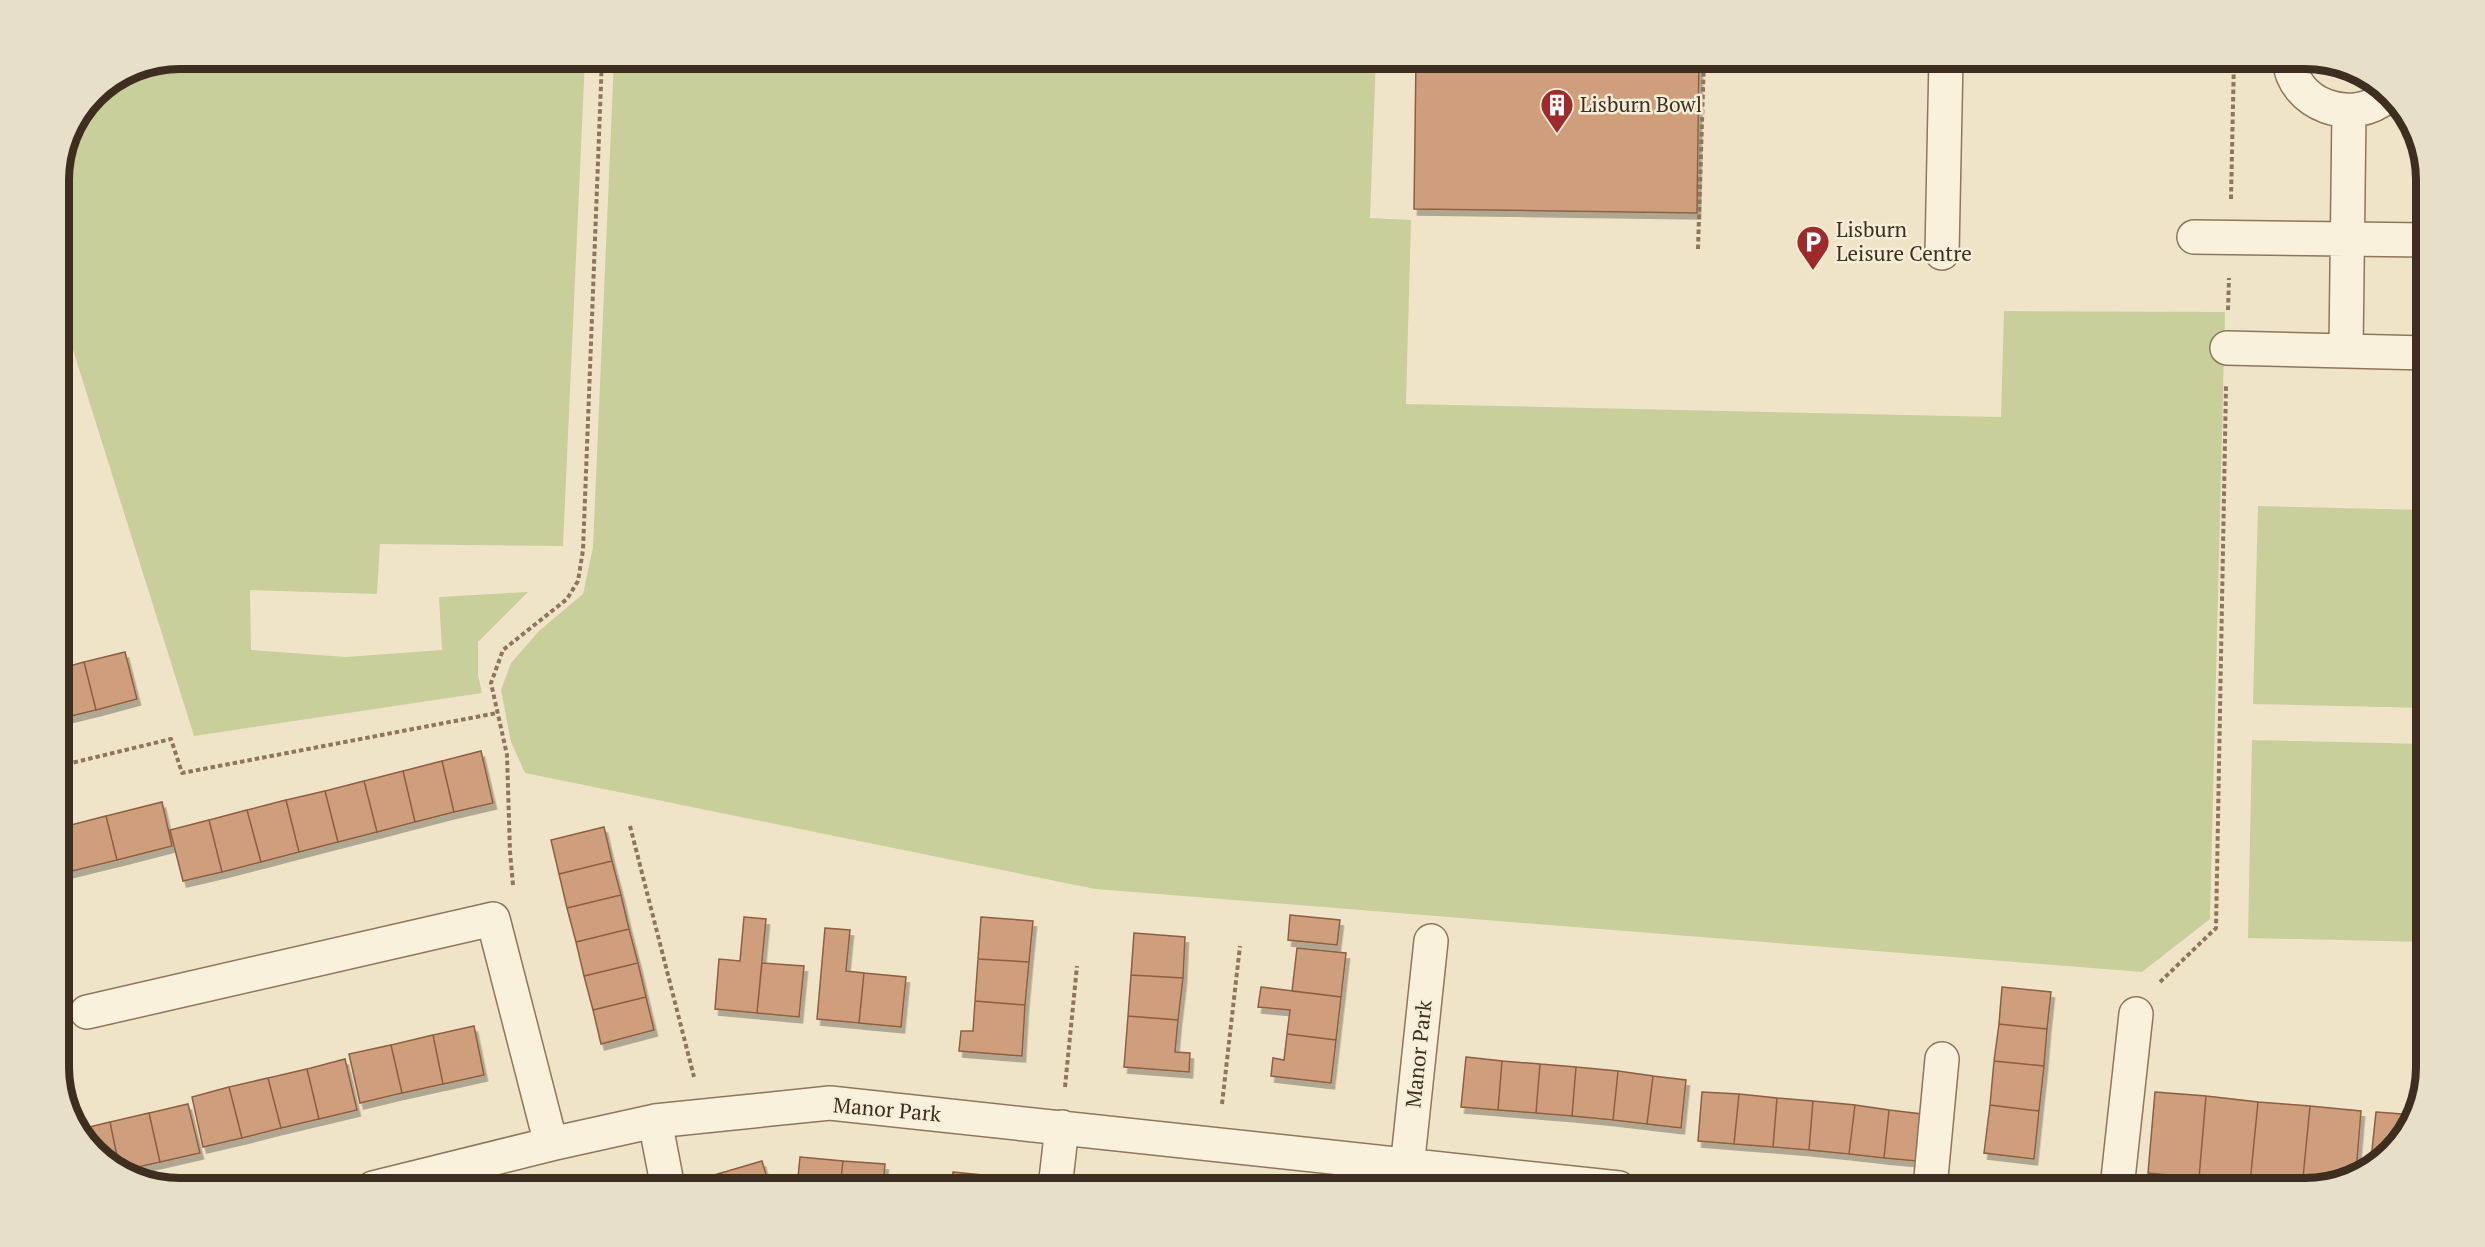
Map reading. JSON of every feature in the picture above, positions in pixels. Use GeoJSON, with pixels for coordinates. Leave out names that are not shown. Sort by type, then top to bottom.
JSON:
{"type":"FeatureCollection","features":[{"type":"Feature","properties":{"kind":"street"},"geometry":{"type":"LineString","coordinates":[[1942,253],[1946,69]]}},
{"type":"Feature","properties":{"kind":"street"},"geometry":{"type":"LineString","coordinates":[[2290,69],[2298,84],[2312,99],[2329,108],[2349,111],[2368,108],[2381,100]]}},
{"type":"Feature","properties":{"kind":"street"},"geometry":{"type":"LineString","coordinates":[[2346,351],[2349,111]]}},
{"type":"Feature","properties":{"kind":"street"},"geometry":{"type":"LineString","coordinates":[[2194,237],[2416,240]]}},
{"type":"Feature","properties":{"kind":"street"},"geometry":{"type":"LineString","coordinates":[[2227,348],[2416,353]]}},
{"type":"Feature","properties":{"kind":"street"},"geometry":{"type":"LineString","coordinates":[[87,1012],[493,919],[551,1144]]}},
{"type":"Feature","properties":{"kind":"street","name":"Manor Park"},"geometry":{"type":"LineString","coordinates":[[413,1178],[654,1121],[830,1103],[1217,1145],[1406,1178],[1431,941]]}},
{"type":"Feature","properties":{"kind":"street"},"geometry":{"type":"LineString","coordinates":[[2118,1178],[2136,1014]]}},
{"type":"Feature","properties":{"kind":"street"},"geometry":{"type":"LineString","coordinates":[[1931,1178],[1942,1059]]}},
{"type":"Feature","properties":{"kind":"street"},"geometry":{"type":"LineString","coordinates":[[654,1121],[666,1178]]}},
{"type":"Feature","properties":{"kind":"street"},"geometry":{"type":"LineString","coordinates":[[1056,1178],[1062,1127]]}},
{"type":"Feature","properties":{"kind":"path"},"geometry":{"type":"LineString","coordinates":[[493,919],[514,883],[510,852],[507,755],[491,683],[503,650],[567,599],[578,581],[583,550],[602,69]]}},
{"type":"Feature","properties":{"kind":"path"},"geometry":{"type":"LineString","coordinates":[[1698,249],[1704,69]]}},
{"type":"Feature","properties":{"kind":"path"},"geometry":{"type":"LineString","coordinates":[[2136,1014],[2152,991],[2216,928],[2234,69]]}},
{"type":"Feature","properties":{"kind":"path"},"geometry":{"type":"LineString","coordinates":[[69,764],[171,739],[182,773],[497,713]]}},
{"type":"Feature","properties":{"kind":"path"},"geometry":{"type":"LineString","coordinates":[[630,826],[704,1115]]}},
{"type":"Feature","properties":{"kind":"path"},"geometry":{"type":"LineString","coordinates":[[1217,1145],[1240,946]]}},
{"type":"Feature","properties":{"kind":"path"},"geometry":{"type":"LineString","coordinates":[[1062,1127],[1077,966]]}},
{"type":"Feature","properties":{"kind":"green space"},"geometry":{"type":"Polygon","coordinates":[[[585,69],[563,546],[380,544],[377,594],[250,590],[251,650],[346,657],[442,650],[439,597],[528,592],[478,642],[478,675],[482,693],[194,736],[69,337],[69,173],[80,131],[101,101],[112,92],[137,77],[165,70],[585,69]]]}},
{"type":"Feature","properties":{"kind":"green space"},"geometry":{"type":"Polygon","coordinates":[[[614,69],[1376,69],[1370,218],[1411,220],[1406,404],[2001,417],[2004,311],[2225,312],[2210,919],[2142,972],[1095,889],[525,773],[511,742],[501,690],[511,663],[540,630],[583,594],[593,547],[614,69]]]}},
{"type":"Feature","properties":{"kind":"green space"},"geometry":{"type":"Polygon","coordinates":[[[2258,506],[2416,510],[2416,708],[2253,704],[2258,506]]]}},
{"type":"Feature","properties":{"kind":"green space"},"geometry":{"type":"Polygon","coordinates":[[[2252,740],[2416,744],[2416,942],[2248,938],[2252,740]]]}},
{"type":"Feature","properties":{"kind":"building","name":"Lisburn Bowl"},"geometry":{"type":"Polygon","coordinates":[[[1416,69],[1699,69],[1697,213],[1414,209],[1416,69]]]}},
{"type":"Feature","properties":{"kind":"building"},"geometry":{"type":"Polygon","coordinates":[[[125,652],[137,699],[96,710],[84,662],[125,652]]]}},
{"type":"Feature","properties":{"kind":"building"},"geometry":{"type":"Polygon","coordinates":[[[84,662],[96,710],[69,717],[69,666],[84,662]]]}},
{"type":"Feature","properties":{"kind":"building"},"geometry":{"type":"Polygon","coordinates":[[[481,751],[493,803],[454,812],[442,761],[481,751]]]}},
{"type":"Feature","properties":{"kind":"building"},"geometry":{"type":"Polygon","coordinates":[[[442,761],[454,812],[415,822],[403,771],[442,761]]]}},
{"type":"Feature","properties":{"kind":"building"},"geometry":{"type":"Polygon","coordinates":[[[403,771],[415,822],[377,832],[364,781],[403,771]]]}},
{"type":"Feature","properties":{"kind":"building"},"geometry":{"type":"Polygon","coordinates":[[[364,781],[377,832],[338,842],[325,791],[364,781]]]}},
{"type":"Feature","properties":{"kind":"building"},"geometry":{"type":"Polygon","coordinates":[[[325,791],[338,842],[299,852],[286,800],[325,791]]]}},
{"type":"Feature","properties":{"kind":"building"},"geometry":{"type":"Polygon","coordinates":[[[286,800],[299,852],[261,862],[247,810],[286,800]]]}},
{"type":"Feature","properties":{"kind":"building"},"geometry":{"type":"Polygon","coordinates":[[[162,802],[172,846],[117,860],[106,816],[162,802]]]}},
{"type":"Feature","properties":{"kind":"building"},"geometry":{"type":"Polygon","coordinates":[[[247,810],[261,862],[222,872],[209,820],[247,810]]]}},
{"type":"Feature","properties":{"kind":"building"},"geometry":{"type":"Polygon","coordinates":[[[106,816],[117,860],[69,872],[69,825],[106,816]]]}},
{"type":"Feature","properties":{"kind":"building"},"geometry":{"type":"Polygon","coordinates":[[[209,820],[222,872],[183,881],[170,830],[209,820]]]}},
{"type":"Feature","properties":{"kind":"building"},"geometry":{"type":"Polygon","coordinates":[[[604,827],[612,861],[559,874],[551,840],[604,827]]]}},
{"type":"Feature","properties":{"kind":"building"},"geometry":{"type":"Polygon","coordinates":[[[612,861],[621,895],[567,908],[559,874],[612,861]]]}},
{"type":"Feature","properties":{"kind":"building"},"geometry":{"type":"Polygon","coordinates":[[[621,895],[629,929],[576,942],[567,908],[621,895]]]}},
{"type":"Feature","properties":{"kind":"building"},"geometry":{"type":"Polygon","coordinates":[[[1290,915],[1340,920],[1337,945],[1288,940],[1290,915]]]}},
{"type":"Feature","properties":{"kind":"building"},"geometry":{"type":"Polygon","coordinates":[[[744,917],[766,919],[757,1013],[715,1009],[719,959],[740,961],[744,917]]]}},
{"type":"Feature","properties":{"kind":"building"},"geometry":{"type":"Polygon","coordinates":[[[981,917],[1033,921],[1029,962],[978,959],[981,917]]]}},
{"type":"Feature","properties":{"kind":"building"},"geometry":{"type":"Polygon","coordinates":[[[825,928],[850,930],[846,971],[864,973],[859,1023],[817,1019],[825,928]]]}},
{"type":"Feature","properties":{"kind":"building"},"geometry":{"type":"Polygon","coordinates":[[[629,929],[638,963],[584,976],[576,942],[629,929]]]}},
{"type":"Feature","properties":{"kind":"building"},"geometry":{"type":"Polygon","coordinates":[[[1134,933],[1185,937],[1183,978],[1131,975],[1134,933]]]}},
{"type":"Feature","properties":{"kind":"building"},"geometry":{"type":"Polygon","coordinates":[[[1297,948],[1346,953],[1341,997],[1292,991],[1297,948]]]}},
{"type":"Feature","properties":{"kind":"building"},"geometry":{"type":"Polygon","coordinates":[[[978,959],[1029,962],[1025,1005],[975,1001],[978,959]]]}},
{"type":"Feature","properties":{"kind":"building"},"geometry":{"type":"Polygon","coordinates":[[[638,963],[646,997],[593,1010],[584,976],[638,963]]]}},
{"type":"Feature","properties":{"kind":"building"},"geometry":{"type":"Polygon","coordinates":[[[762,963],[804,966],[799,1017],[757,1013],[762,963]]]}},
{"type":"Feature","properties":{"kind":"building"},"geometry":{"type":"Polygon","coordinates":[[[864,973],[906,977],[901,1027],[859,1023],[864,973]]]}},
{"type":"Feature","properties":{"kind":"building"},"geometry":{"type":"Polygon","coordinates":[[[1131,975],[1183,978],[1178,1020],[1128,1016],[1131,975]]]}},
{"type":"Feature","properties":{"kind":"building"},"geometry":{"type":"Polygon","coordinates":[[[1261,987],[1341,997],[1336,1040],[1287,1034],[1290,1010],[1258,1007],[1261,987]]]}},
{"type":"Feature","properties":{"kind":"building"},"geometry":{"type":"Polygon","coordinates":[[[2002,987],[2051,992],[2047,1029],[1999,1024],[2002,987]]]}},
{"type":"Feature","properties":{"kind":"building"},"geometry":{"type":"Polygon","coordinates":[[[646,997],[654,1030],[601,1044],[593,1010],[646,997]]]}},
{"type":"Feature","properties":{"kind":"building"},"geometry":{"type":"Polygon","coordinates":[[[975,1001],[1025,1005],[1022,1056],[959,1051],[961,1031],[973,1031],[975,1001]]]}},
{"type":"Feature","properties":{"kind":"building"},"geometry":{"type":"Polygon","coordinates":[[[1128,1016],[1178,1020],[1175,1052],[1190,1053],[1189,1072],[1124,1067],[1128,1016]]]}},
{"type":"Feature","properties":{"kind":"building"},"geometry":{"type":"Polygon","coordinates":[[[1999,1024],[2047,1029],[2044,1066],[1994,1061],[1999,1024]]]}},
{"type":"Feature","properties":{"kind":"building"},"geometry":{"type":"Polygon","coordinates":[[[474,1026],[484,1075],[443,1084],[433,1035],[474,1026]]]}},
{"type":"Feature","properties":{"kind":"building"},"geometry":{"type":"Polygon","coordinates":[[[1287,1034],[1336,1040],[1331,1083],[1271,1076],[1273,1058],[1284,1060],[1287,1034]]]}},
{"type":"Feature","properties":{"kind":"building"},"geometry":{"type":"Polygon","coordinates":[[[433,1035],[443,1084],[402,1093],[391,1045],[433,1035]]]}},
{"type":"Feature","properties":{"kind":"building"},"geometry":{"type":"Polygon","coordinates":[[[391,1045],[402,1093],[360,1103],[349,1054],[391,1045]]]}},
{"type":"Feature","properties":{"kind":"building"},"geometry":{"type":"Polygon","coordinates":[[[1466,1057],[1502,1061],[1498,1110],[1461,1107],[1466,1057]]]}},
{"type":"Feature","properties":{"kind":"building"},"geometry":{"type":"Polygon","coordinates":[[[345,1059],[357,1110],[319,1119],[307,1069],[345,1059]]]}},
{"type":"Feature","properties":{"kind":"building"},"geometry":{"type":"Polygon","coordinates":[[[1502,1061],[1540,1064],[1536,1113],[1498,1110],[1502,1061]]]}},
{"type":"Feature","properties":{"kind":"building"},"geometry":{"type":"Polygon","coordinates":[[[1994,1061],[2044,1066],[2039,1111],[1990,1105],[1994,1061]]]}},
{"type":"Feature","properties":{"kind":"building"},"geometry":{"type":"Polygon","coordinates":[[[1540,1064],[1576,1067],[1572,1116],[1536,1113],[1540,1064]]]}},
{"type":"Feature","properties":{"kind":"building"},"geometry":{"type":"Polygon","coordinates":[[[1576,1067],[1618,1071],[1613,1120],[1572,1116],[1576,1067]]]}},
{"type":"Feature","properties":{"kind":"building"},"geometry":{"type":"Polygon","coordinates":[[[307,1069],[319,1119],[281,1128],[268,1078],[307,1069]]]}},
{"type":"Feature","properties":{"kind":"building"},"geometry":{"type":"Polygon","coordinates":[[[1618,1071],[1653,1076],[1647,1124],[1613,1120],[1618,1071]]]}},
{"type":"Feature","properties":{"kind":"building"},"geometry":{"type":"Polygon","coordinates":[[[1653,1076],[1686,1080],[1681,1128],[1647,1124],[1653,1076]]]}},
{"type":"Feature","properties":{"kind":"building"},"geometry":{"type":"Polygon","coordinates":[[[268,1078],[281,1128],[242,1138],[229,1087],[268,1078]]]}},
{"type":"Feature","properties":{"kind":"building"},"geometry":{"type":"Polygon","coordinates":[[[229,1087],[242,1138],[203,1147],[192,1097],[229,1087]]]}},
{"type":"Feature","properties":{"kind":"building"},"geometry":{"type":"Polygon","coordinates":[[[1702,1092],[1739,1094],[1734,1144],[1698,1141],[1702,1092]]]}},
{"type":"Feature","properties":{"kind":"building"},"geometry":{"type":"Polygon","coordinates":[[[2155,1092],[2206,1096],[2199,1178],[2148,1173],[2155,1092]]]}},
{"type":"Feature","properties":{"kind":"building"},"geometry":{"type":"Polygon","coordinates":[[[1739,1094],[1777,1098],[1773,1147],[1734,1144],[1739,1094]]]}},
{"type":"Feature","properties":{"kind":"building"},"geometry":{"type":"Polygon","coordinates":[[[2206,1096],[2258,1102],[2250,1178],[2199,1178],[2206,1096]]]}},
{"type":"Feature","properties":{"kind":"building"},"geometry":{"type":"Polygon","coordinates":[[[1777,1098],[1813,1101],[1809,1150],[1773,1147],[1777,1098]]]}},
{"type":"Feature","properties":{"kind":"building"},"geometry":{"type":"Polygon","coordinates":[[[1813,1101],[1855,1105],[1849,1154],[1809,1150],[1813,1101]]]}},
{"type":"Feature","properties":{"kind":"building"},"geometry":{"type":"Polygon","coordinates":[[[2258,1102],[2310,1106],[2303,1178],[2250,1178],[2258,1102]]]}},
{"type":"Feature","properties":{"kind":"building"},"geometry":{"type":"Polygon","coordinates":[[[188,1104],[200,1153],[160,1162],[149,1113],[188,1104]]]}},
{"type":"Feature","properties":{"kind":"building"},"geometry":{"type":"Polygon","coordinates":[[[1855,1105],[1889,1110],[1884,1158],[1849,1154],[1855,1105]]]}},
{"type":"Feature","properties":{"kind":"building"},"geometry":{"type":"Polygon","coordinates":[[[1990,1105],[2039,1111],[2034,1159],[1984,1153],[1990,1105]]]}},
{"type":"Feature","properties":{"kind":"building"},"geometry":{"type":"Polygon","coordinates":[[[2310,1106],[2361,1111],[2357,1165],[2334,1174],[2303,1178],[2310,1106]]]}},
{"type":"Feature","properties":{"kind":"building"},"geometry":{"type":"Polygon","coordinates":[[[1889,1110],[1922,1114],[1917,1161],[1884,1158],[1889,1110]]]}},
{"type":"Feature","properties":{"kind":"building"},"geometry":{"type":"Polygon","coordinates":[[[2376,1112],[2406,1114],[2388,1140],[2371,1155],[2376,1112]]]}},
{"type":"Feature","properties":{"kind":"building"},"geometry":{"type":"Polygon","coordinates":[[[149,1113],[160,1162],[134,1168],[118,1159],[110,1122],[149,1113]]]}},
{"type":"Feature","properties":{"kind":"building"},"geometry":{"type":"Polygon","coordinates":[[[110,1122],[117,1159],[97,1140],[87,1128],[110,1122]]]}},
{"type":"Feature","properties":{"kind":"building"},"geometry":{"type":"Polygon","coordinates":[[[800,1157],[843,1161],[841,1178],[798,1178],[800,1157]]]}},
{"type":"Feature","properties":{"kind":"building"},"geometry":{"type":"Polygon","coordinates":[[[762,1161],[767,1178],[723,1178],[721,1173],[762,1161]]]}},
{"type":"Feature","properties":{"kind":"building"},"geometry":{"type":"Polygon","coordinates":[[[843,1161],[885,1164],[884,1178],[841,1178],[843,1161]]]}},
{"type":"Feature","properties":{"kind":"building"},"geometry":{"type":"Polygon","coordinates":[[[953,1172],[1003,1177],[1003,1178],[953,1178],[953,1172]]]}},
{"type":"Feature","properties":{"kind":"building"},"geometry":{"type":"Polygon","coordinates":[[[721,1173],[723,1178],[704,1178],[721,1173]]]}},
{"type":"Feature","properties":{"kind":"place","name":"Lisburn Bowl"},"geometry":{"type":"Point","coordinates":[1557,134]}},
{"type":"Feature","properties":{"kind":"place","name":"Lisburn Leisure Centre"},"geometry":{"type":"Point","coordinates":[1813,271]}}]}
